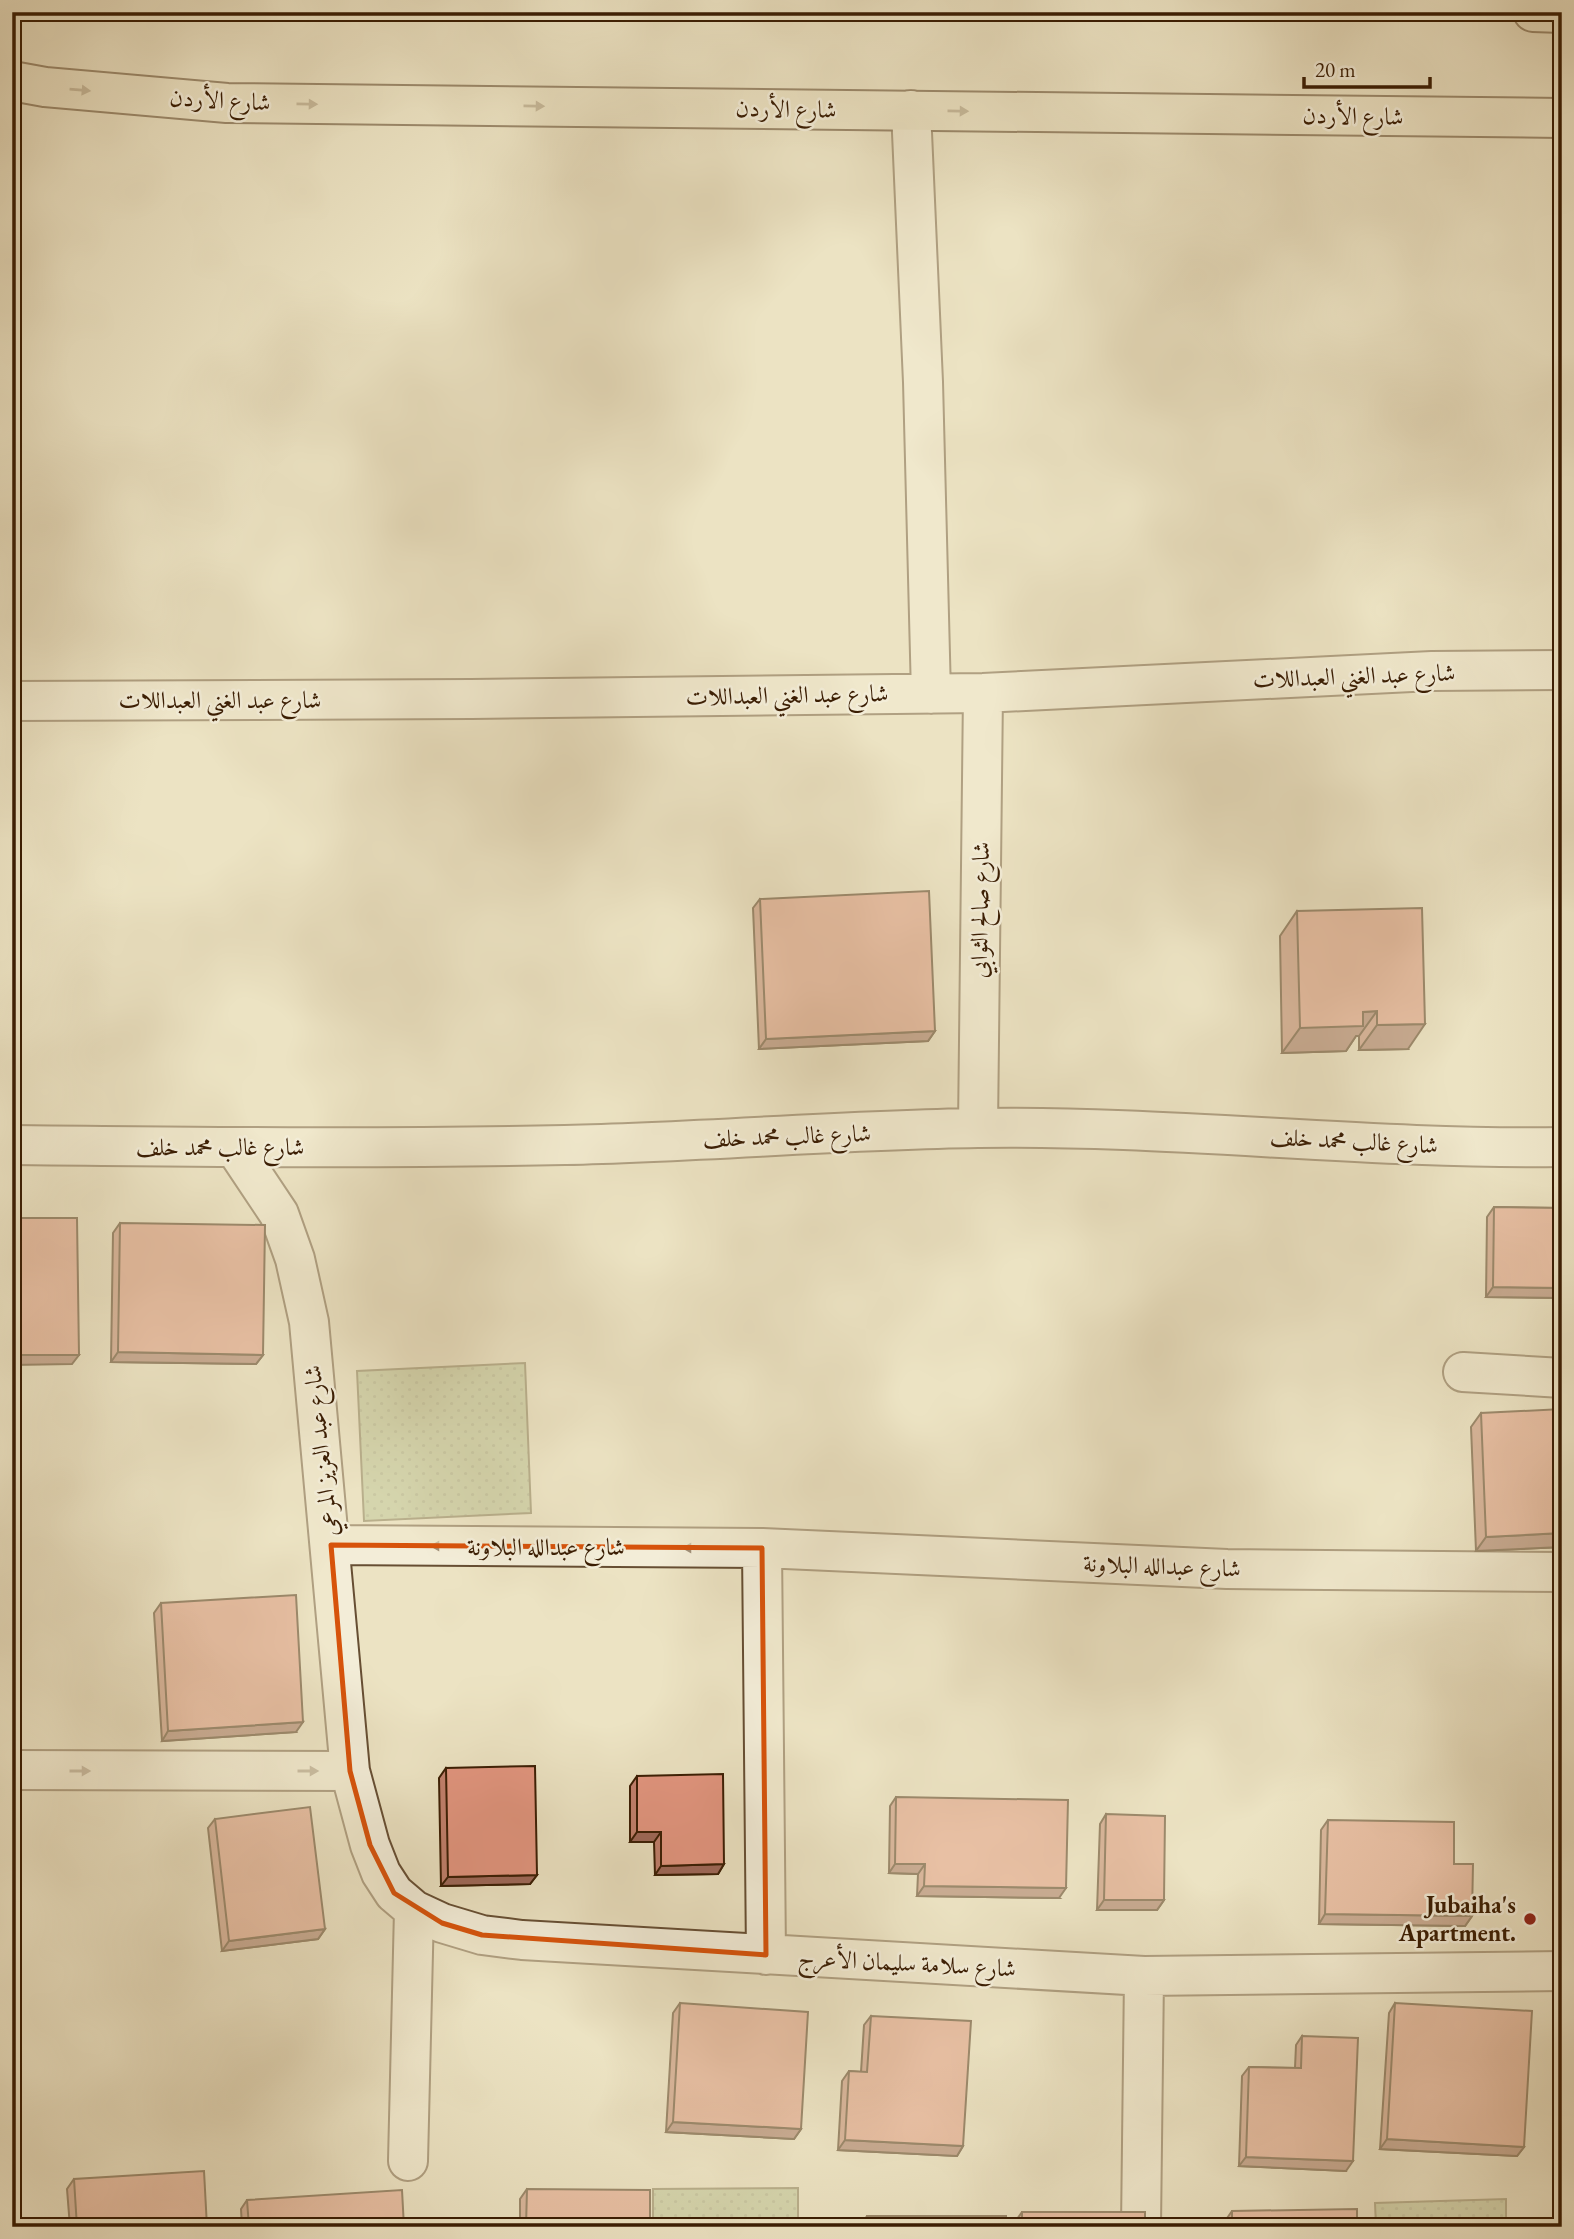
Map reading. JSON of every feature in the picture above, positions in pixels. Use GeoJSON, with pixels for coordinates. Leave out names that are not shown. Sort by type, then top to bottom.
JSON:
{"type":"FeatureCollection","features":[{"type":"Feature","properties":{"kind":"highway"},"geometry":{"type":"LineString","coordinates":[[1533,12],[1562,13]]}},
{"type":"Feature","properties":{"kind":"highway","name":"شارع الأردن"},"geometry":{"type":"LineString","coordinates":[[12,82],[227,103],[1562,118]]}},
{"type":"Feature","properties":{"kind":"street"},"geometry":{"type":"LineString","coordinates":[[911,110],[923,382],[931,694]]}},
{"type":"Feature","properties":{"kind":"street","name":"شارع عبد الغني العبداللات"},"geometry":{"type":"LineString","coordinates":[[12,701],[983,693],[1432,671],[1562,670]]}},
{"type":"Feature","properties":{"kind":"street","name":"شارع صالح الثوابي"},"geometry":{"type":"LineString","coordinates":[[978,1128],[983,693]]}},
{"type":"Feature","properties":{"kind":"street","name":"شارع غالب محمد خلف"},"geometry":{"type":"LineString","coordinates":[[12,1145],[235,1148],[568,1145],[978,1128],[1121,1129],[1489,1148],[1562,1147]]}},
{"type":"Feature","properties":{"kind":"street","name":"شارع عبد العزيز المرعي"},"geometry":{"type":"LineString","coordinates":[[235,1148],[279,1214],[295,1259],[309,1322],[350,1771]]}},
{"type":"Feature","properties":{"kind":"street"},"geometry":{"type":"LineString","coordinates":[[1463,1372],[1562,1378]]}},
{"type":"Feature","properties":{"kind":"street","name":"شارع عبدالله البلاونة"},"geometry":{"type":"LineString","coordinates":[[331,1545],[762,1548],[1227,1569],[1562,1573]]}},
{"type":"Feature","properties":{"kind":"street"},"geometry":{"type":"LineString","coordinates":[[762,1548],[766,1955]]}},
{"type":"Feature","properties":{"kind":"street"},"geometry":{"type":"LineString","coordinates":[[12,1770],[350,1771]]}},
{"type":"Feature","properties":{"kind":"street","name":"شارع سلامة سليمان الأعرج"},"geometry":{"type":"LineString","coordinates":[[350,1771],[370,1845],[394,1893],[414,1910],[442,1923],[482,1935],[766,1955],[1144,1976],[1562,1971]]}},
{"type":"Feature","properties":{"kind":"street"},"geometry":{"type":"LineString","coordinates":[[408,2161],[414,1910]]}},
{"type":"Feature","properties":{"kind":"street"},"geometry":{"type":"LineString","coordinates":[[1141,2227],[1144,1976]]}},
{"type":"Feature","properties":{"kind":"highlighted area"},"geometry":{"type":"Polygon","coordinates":[[[331,1545],[762,1548],[766,1955],[482,1935],[442,1923],[394,1893],[370,1845],[350,1771],[331,1545]]]}},
{"type":"Feature","properties":{"kind":"green space"},"geometry":{"type":"Polygon","coordinates":[[[525,1363],[531,1513],[364,1521],[357,1371],[525,1363]]]}},
{"type":"Feature","properties":{"kind":"green space"},"geometry":{"type":"Polygon","coordinates":[[[798,2188],[798,2227],[653,2227],[653,2189],[798,2188]]]}},
{"type":"Feature","properties":{"kind":"green space"},"geometry":{"type":"Polygon","coordinates":[[[1506,2199],[1506,2227],[1376,2227],[1375,2203],[1506,2199]]]}},
{"type":"Feature","properties":{"kind":"building"},"geometry":{"type":"Polygon","coordinates":[[[929,891],[935,1031],[766,1039],[760,899],[929,891]]]}},
{"type":"Feature","properties":{"kind":"building"},"geometry":{"type":"Polygon","coordinates":[[[1422,908],[1425,1024],[1377,1025],[1377,1011],[1363,1012],[1363,1026],[1300,1028],[1297,911],[1422,908]]]}},
{"type":"Feature","properties":{"kind":"building"},"geometry":{"type":"Polygon","coordinates":[[[1494,1207],[1562,1208],[1562,1288],[1493,1287],[1494,1207]]]}},
{"type":"Feature","properties":{"kind":"building"},"geometry":{"type":"Polygon","coordinates":[[[12,1218],[77,1218],[79,1355],[12,1355],[12,1218]]]}},
{"type":"Feature","properties":{"kind":"building"},"geometry":{"type":"Polygon","coordinates":[[[120,1223],[265,1225],[263,1355],[118,1352],[120,1223]]]}},
{"type":"Feature","properties":{"kind":"building"},"geometry":{"type":"Polygon","coordinates":[[[1562,1409],[1562,1533],[1486,1537],[1481,1413],[1562,1409]]]}},
{"type":"Feature","properties":{"kind":"building"},"geometry":{"type":"Polygon","coordinates":[[[296,1595],[303,1722],[168,1731],[161,1603],[296,1595]]]}},
{"type":"Feature","properties":{"kind":"building"},"geometry":{"type":"Polygon","coordinates":[[[535,1766],[537,1875],[448,1877],[446,1768],[535,1766]]]}},
{"type":"Feature","properties":{"kind":"building"},"geometry":{"type":"Polygon","coordinates":[[[723,1774],[724,1864],[661,1866],[661,1832],[637,1832],[637,1776],[723,1774]]]}},
{"type":"Feature","properties":{"kind":"building"},"geometry":{"type":"Polygon","coordinates":[[[896,1797],[1068,1800],[1066,1888],[924,1886],[925,1864],[895,1864],[896,1797]]]}},
{"type":"Feature","properties":{"kind":"building"},"geometry":{"type":"Polygon","coordinates":[[[310,1807],[325,1929],[229,1941],[215,1819],[310,1807]]]}},
{"type":"Feature","properties":{"kind":"building"},"geometry":{"type":"Polygon","coordinates":[[[1106,1814],[1165,1816],[1164,1900],[1104,1900],[1106,1814]]]}},
{"type":"Feature","properties":{"kind":"building"},"geometry":{"type":"Polygon","coordinates":[[[1328,1820],[1454,1822],[1454,1864],[1473,1864],[1472,1916],[1325,1914],[1328,1820]]]}},
{"type":"Feature","properties":{"kind":"building"},"geometry":{"type":"Polygon","coordinates":[[[680,2003],[808,2012],[801,2129],[673,2122],[680,2003]]]}},
{"type":"Feature","properties":{"kind":"building"},"geometry":{"type":"Polygon","coordinates":[[[1395,2003],[1532,2011],[1524,2147],[1387,2139],[1395,2003]]]}},
{"type":"Feature","properties":{"kind":"building"},"geometry":{"type":"Polygon","coordinates":[[[871,2016],[971,2021],[963,2146],[845,2140],[849,2071],[867,2072],[871,2016]]]}},
{"type":"Feature","properties":{"kind":"building"},"geometry":{"type":"Polygon","coordinates":[[[1302,2036],[1358,2038],[1353,2161],[1246,2157],[1249,2067],[1301,2068],[1302,2036]]]}},
{"type":"Feature","properties":{"kind":"building"},"geometry":{"type":"Polygon","coordinates":[[[204,2171],[207,2227],[77,2227],[74,2179],[204,2171]]]}},
{"type":"Feature","properties":{"kind":"building"},"geometry":{"type":"Polygon","coordinates":[[[527,2189],[650,2190],[650,2227],[526,2227],[527,2189]]]}},
{"type":"Feature","properties":{"kind":"building"},"geometry":{"type":"Polygon","coordinates":[[[402,2190],[404,2227],[249,2227],[247,2200],[402,2190]]]}},
{"type":"Feature","properties":{"kind":"building"},"geometry":{"type":"Polygon","coordinates":[[[1357,2209],[1357,2227],[1232,2227],[1232,2211],[1357,2209]]]}},
{"type":"Feature","properties":{"kind":"building"},"geometry":{"type":"Polygon","coordinates":[[[1022,2212],[1145,2212],[1145,2227],[1022,2227],[1022,2212]]]}},
{"type":"Feature","properties":{"kind":"building"},"geometry":{"type":"Polygon","coordinates":[[[867,2216],[1006,2216],[1006,2227],[867,2227],[867,2216]]]}},
{"type":"Feature","properties":{"kind":"place","name":"Jubaiha's Apartment."},"geometry":{"type":"Point","coordinates":[1530,1919]}}]}
